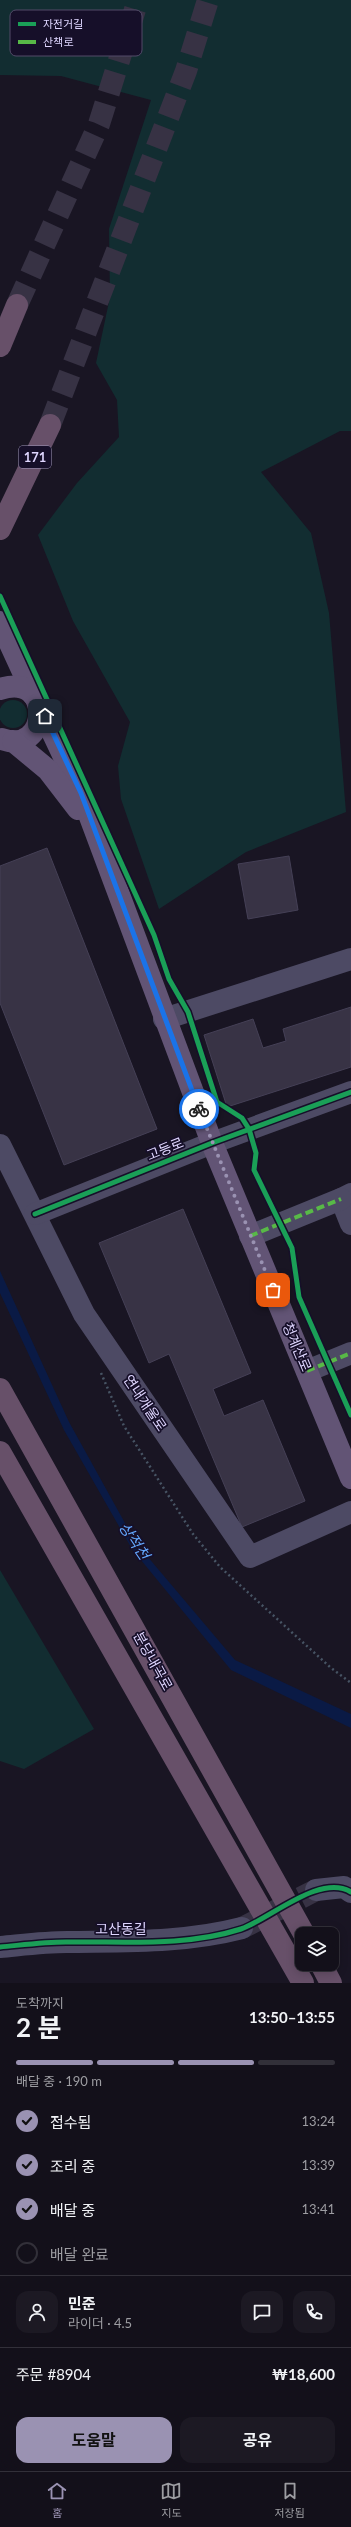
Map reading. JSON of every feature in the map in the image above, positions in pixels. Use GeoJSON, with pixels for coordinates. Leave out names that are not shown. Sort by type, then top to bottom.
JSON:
{"type":"FeatureCollection","features":[{"type":"Feature","properties":{"kind":"highway"},"geometry":{"type":"LineString","coordinates":[[0,346],[17,305]]}},
{"type":"Feature","properties":{"kind":"highway","name":"171"},"geometry":{"type":"LineString","coordinates":[[0,529],[50,425]]}},
{"type":"Feature","properties":{"kind":"highway","name":"분당내곡로"},"geometry":{"type":"LineString","coordinates":[[0,1389],[300,1927]]}},
{"type":"Feature","properties":{"kind":"highway","name":"분당내곡로"},"geometry":{"type":"LineString","coordinates":[[0,1452],[303,1983]]}},
{"type":"Feature","properties":{"kind":"highway"},"geometry":{"type":"LineString","coordinates":[[325,1971],[331,1983]]}},
{"type":"Feature","properties":{"kind":"main road","name":"청계산로"},"geometry":{"type":"LineString","coordinates":[[0,622],[81,793],[95,836],[130,921],[164,1019],[212,1143],[351,1478]]}},
{"type":"Feature","properties":{"kind":"main road"},"geometry":{"type":"LineString","coordinates":[[0,689],[18,686],[36,700],[40,721],[36,729],[22,740],[7,740]]}},
{"type":"Feature","properties":{"kind":"main road","name":"청계산로"},"geometry":{"type":"LineString","coordinates":[[7,740],[48,770],[95,836]]}},
{"type":"Feature","properties":{"kind":"street"},"geometry":{"type":"LineString","coordinates":[[164,1019],[351,958]]}},
{"type":"Feature","properties":{"kind":"street","name":"고등로"},"geometry":{"type":"LineString","coordinates":[[35,1214],[212,1143],[351,1092]]}},
{"type":"Feature","properties":{"kind":"street","name":"연내개울로"},"geometry":{"type":"LineString","coordinates":[[0,1144],[84,1314],[250,1557],[351,1512]]}},
{"type":"Feature","properties":{"kind":"street"},"geometry":{"type":"LineString","coordinates":[[250,1236],[346,1197],[351,1224]]}},
{"type":"Feature","properties":{"kind":"street"},"geometry":{"type":"LineString","coordinates":[[307,1371],[351,1353]]}},
{"type":"Feature","properties":{"kind":"street"},"geometry":{"type":"LineString","coordinates":[[316,1890],[344,1887],[351,1892]]}},
{"type":"Feature","properties":{"kind":"street","name":"고산동길"},"geometry":{"type":"LineString","coordinates":[[0,1947],[64,1942],[168,1941],[215,1935],[242,1928]]}},
{"type":"Feature","properties":{"kind":"green space"},"geometry":{"type":"Polygon","coordinates":[[[0,0],[351,0],[351,431],[340,431],[261,472],[311,533],[329,613],[346,812],[246,852],[159,909],[121,799],[118,766],[130,722],[73,621],[38,535],[77,483],[119,437],[117,400],[96,363],[110,297],[109,229],[151,100],[61,76],[0,75],[0,0]]]}},
{"type":"Feature","properties":{"kind":"green space"},"geometry":{"type":"Polygon","coordinates":[[[13,700],[23,704],[27,714],[23,724],[13,728],[3,724],[-1,714],[3,704],[13,700]]]}},
{"type":"Feature","properties":{"kind":"green space"},"geometry":{"type":"Polygon","coordinates":[[[0,1570],[94,1729],[24,1769],[0,1761],[0,1570]]]}},
{"type":"Feature","properties":{"kind":"water","name":"상적천"},"geometry":{"type":"Polygon","coordinates":[[[0,1271],[69,1422],[136,1543],[235,1660],[351,1714],[351,1728],[231,1670],[132,1549],[64,1430],[0,1293],[0,1271]]]}},
{"type":"Feature","properties":{"kind":"building"},"geometry":{"type":"Polygon","coordinates":[[[47,848],[157,1129],[64,1165],[0,1003],[0,866],[47,848]]]}},
{"type":"Feature","properties":{"kind":"building"},"geometry":{"type":"Polygon","coordinates":[[[289,856],[298,910],[248,919],[238,864],[289,856]]]}},
{"type":"Feature","properties":{"kind":"building"},"geometry":{"type":"Polygon","coordinates":[[[351,1007],[351,1067],[227,1107],[204,1035],[253,1019],[263,1048],[286,1041],[283,1029],[351,1007]]]}},
{"type":"Feature","properties":{"kind":"building"},"geometry":{"type":"Polygon","coordinates":[[[183,1209],[251,1373],[213,1389],[224,1416],[263,1400],[305,1501],[242,1527],[169,1354],[149,1363],[99,1243],[183,1209]]]}},
{"type":"Feature","properties":{"kind":"tunnel"},"geometry":{"type":"LineString","coordinates":[[135,10],[138,0]]}},
{"type":"Feature","properties":{"kind":"tunnel"},"geometry":{"type":"LineString","coordinates":[[50,425],[186,71],[208,0]]}},
{"type":"Feature","properties":{"kind":"tunnel"},"geometry":{"type":"LineString","coordinates":[[17,305],[99,124],[120,56]]}},
{"type":"Feature","properties":{"kind":"tunnel"},"geometry":{"type":"LineString","coordinates":[[242,1928],[316,1890]]}},
{"type":"Feature","properties":{"kind":"marked path"},"geometry":{"type":"LineString","coordinates":[[250,1236],[341,1199]]}},
{"type":"Feature","properties":{"kind":"marked path"},"geometry":{"type":"LineString","coordinates":[[307,1371],[351,1353]]}},
{"type":"Feature","properties":{"kind":"cycle path"},"geometry":{"type":"LineString","coordinates":[[0,596],[154,935],[169,979],[188,1012],[217,1102],[242,1118],[249,1129],[256,1153],[254,1170],[292,1248],[299,1297],[351,1415]]}},
{"type":"Feature","properties":{"kind":"cycle path"},"geometry":{"type":"LineString","coordinates":[[35,1214],[212,1143],[351,1092]]}},
{"type":"Feature","properties":{"kind":"cycle path"},"geometry":{"type":"LineString","coordinates":[[0,1947],[58,1942],[176,1941],[220,1935],[253,1924],[295,1900],[325,1888],[339,1888],[351,1892]]}},
{"type":"Feature","properties":{"kind":"way so far"},"geometry":{"type":"LineString","coordinates":[[199,1109],[273,1290]]}},
{"type":"Feature","properties":{"kind":"route"},"geometry":{"type":"LineString","coordinates":[[45,716],[81,793],[95,836],[130,921],[164,1019],[199,1109]]}}]}
